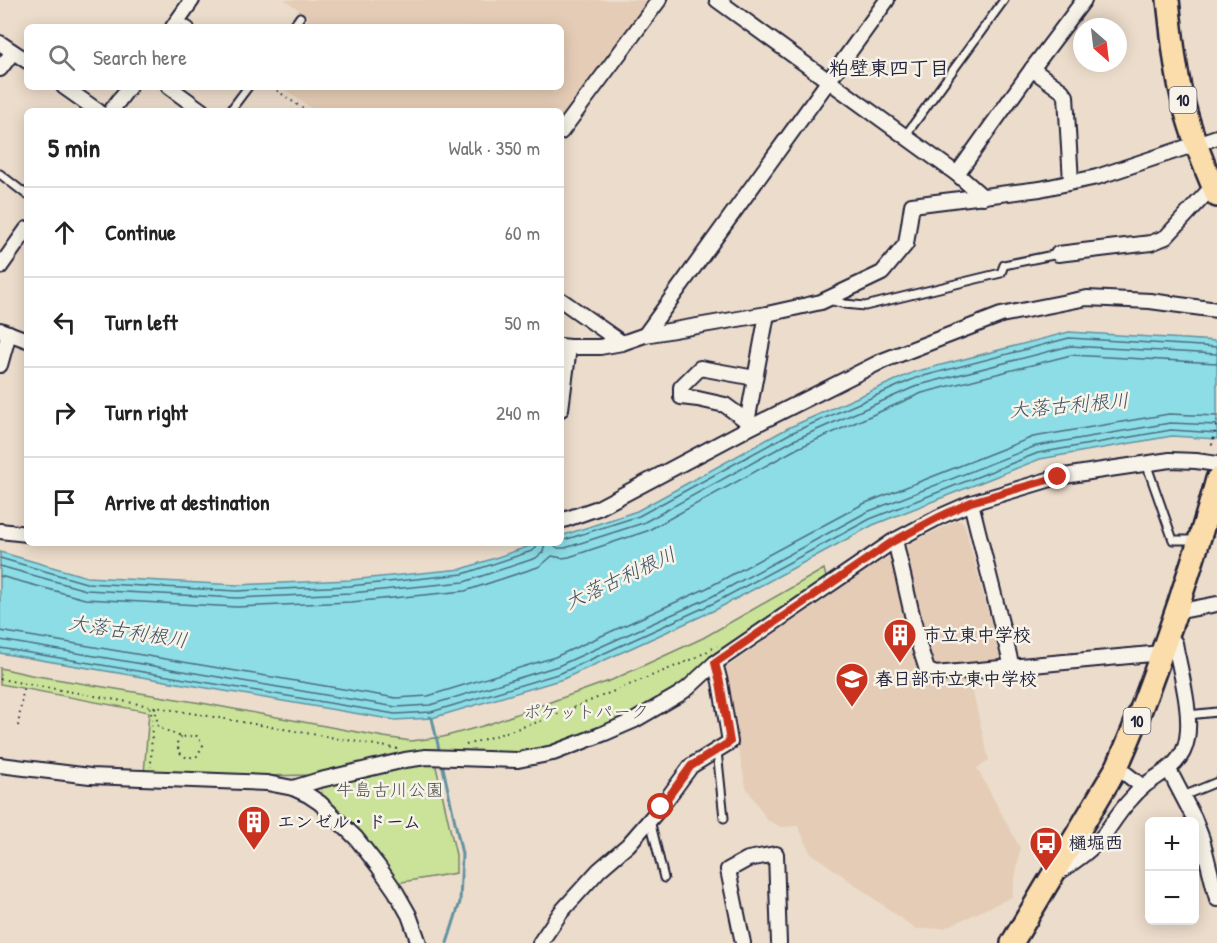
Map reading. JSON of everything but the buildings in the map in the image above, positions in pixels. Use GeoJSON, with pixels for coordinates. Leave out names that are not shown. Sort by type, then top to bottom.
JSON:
{"type":"FeatureCollection","features":[{"type":"Feature","properties":{"kind":"main road","name":"10"},"geometry":{"type":"LineString","coordinates":[[1167,0],[1184,104],[1195,144],[1215,191]]}},
{"type":"Feature","properties":{"kind":"main road","name":"10"},"geometry":{"type":"LineString","coordinates":[[1012,943],[1117,767],[1130,740],[1200,540],[1217,479]]}},
{"type":"Feature","properties":{"kind":"street"},"geometry":{"type":"LineString","coordinates":[[180,24],[192,0]]}},
{"type":"Feature","properties":{"kind":"street"},"geometry":{"type":"LineString","coordinates":[[564,128],[659,0]]}},
{"type":"Feature","properties":{"kind":"street"},"geometry":{"type":"LineString","coordinates":[[717,0],[957,174],[983,197]]}},
{"type":"Feature","properties":{"kind":"street"},"geometry":{"type":"LineString","coordinates":[[645,335],[887,0]]}},
{"type":"Feature","properties":{"kind":"street"},"geometry":{"type":"LineString","coordinates":[[957,174],[1084,0]]}},
{"type":"Feature","properties":{"kind":"street"},"geometry":{"type":"LineString","coordinates":[[0,43],[24,60]]}},
{"type":"Feature","properties":{"kind":"street"},"geometry":{"type":"LineString","coordinates":[[0,69],[13,52]]}},
{"type":"Feature","properties":{"kind":"street"},"geometry":{"type":"LineString","coordinates":[[1032,69],[1066,96],[1071,182]]}},
{"type":"Feature","properties":{"kind":"street"},"geometry":{"type":"LineString","coordinates":[[68,90],[94,108]]}},
{"type":"Feature","properties":{"kind":"street"},"geometry":{"type":"LineString","coordinates":[[113,108],[127,90]]}},
{"type":"Feature","properties":{"kind":"street"},"geometry":{"type":"LineString","coordinates":[[173,90],[198,108]]}},
{"type":"Feature","properties":{"kind":"street"},"geometry":{"type":"LineString","coordinates":[[564,362],[565,346],[600,347],[622,343],[645,335],[822,302],[882,273],[906,244],[912,205],[1040,189],[1096,177],[1217,136]]}},
{"type":"Feature","properties":{"kind":"street"},"geometry":{"type":"LineString","coordinates":[[1058,255],[1159,240],[1166,237],[1215,191]]}},
{"type":"Feature","properties":{"kind":"street"},"geometry":{"type":"LineString","coordinates":[[0,267],[24,233]]}},
{"type":"Feature","properties":{"kind":"street"},"geometry":{"type":"LineString","coordinates":[[564,520],[598,508],[746,425],[882,361],[1001,315],[1087,298],[1150,301],[1217,310]]}},
{"type":"Feature","properties":{"kind":"street"},"geometry":{"type":"LineString","coordinates":[[564,302],[622,343]]}},
{"type":"Feature","properties":{"kind":"street"},"geometry":{"type":"LineString","coordinates":[[746,425],[767,314]]}},
{"type":"Feature","properties":{"kind":"street"},"geometry":{"type":"LineString","coordinates":[[0,365],[5,332],[24,339]]}},
{"type":"Feature","properties":{"kind":"street"},"geometry":{"type":"LineString","coordinates":[[746,425],[725,405],[681,396],[681,387],[700,369],[755,378]]}},
{"type":"Feature","properties":{"kind":"street"},"geometry":{"type":"LineString","coordinates":[[293,788],[405,760],[426,757],[518,760],[553,753],[635,720],[688,688],[715,663],[895,540],[971,502],[1058,477],[1146,463],[1170,460],[1217,464]]}},
{"type":"Feature","properties":{"kind":"street"},"geometry":{"type":"LineString","coordinates":[[971,502],[1012,667]]}},
{"type":"Feature","properties":{"kind":"street"},"geometry":{"type":"LineString","coordinates":[[0,531],[24,534]]}},
{"type":"Feature","properties":{"kind":"street"},"geometry":{"type":"LineString","coordinates":[[895,540],[919,645],[927,670],[935,674],[1012,667],[1175,643],[1188,715],[1187,740],[1182,754],[1169,770],[1143,787],[1117,814],[1103,836],[1076,861],[1050,879]]}},
{"type":"Feature","properties":{"kind":"street"},"geometry":{"type":"LineString","coordinates":[[1176,612],[1217,604]]}},
{"type":"Feature","properties":{"kind":"street"},"geometry":{"type":"LineString","coordinates":[[540,943],[561,912],[599,870],[628,845],[691,766],[730,742],[715,663]]}},
{"type":"Feature","properties":{"kind":"street"},"geometry":{"type":"LineString","coordinates":[[0,765],[90,776],[267,783],[293,788],[320,803],[371,856],[409,915],[418,943]]}},
{"type":"Feature","properties":{"kind":"street"},"geometry":{"type":"LineString","coordinates":[[1117,767],[1143,787]]}},
{"type":"Feature","properties":{"kind":"street"},"geometry":{"type":"LineString","coordinates":[[1169,770],[1212,855],[1217,899]]}},
{"type":"Feature","properties":{"kind":"street"},"geometry":{"type":"LineString","coordinates":[[743,943],[728,870],[748,859],[776,854],[779,943]]}},
{"type":"Feature","properties":{"kind":"lane"},"geometry":{"type":"LineString","coordinates":[[905,136],[1004,0]]}},
{"type":"Feature","properties":{"kind":"lane"},"geometry":{"type":"LineString","coordinates":[[295,24],[300,17]]}},
{"type":"Feature","properties":{"kind":"lane"},"geometry":{"type":"LineString","coordinates":[[232,108],[246,90]]}},
{"type":"Feature","properties":{"kind":"lane"},"geometry":{"type":"LineString","coordinates":[[0,174],[24,193]]}},
{"type":"Feature","properties":{"kind":"lane"},"geometry":{"type":"LineString","coordinates":[[828,299],[845,304],[866,306],[1001,273],[1004,265],[1058,255]]}},
{"type":"Feature","properties":{"kind":"lane"},"geometry":{"type":"LineString","coordinates":[[1146,463],[1173,540],[1200,540]]}},
{"type":"Feature","properties":{"kind":"lane"},"geometry":{"type":"LineString","coordinates":[[1188,715],[1217,712]]}},
{"type":"Feature","properties":{"kind":"lane"},"geometry":{"type":"LineString","coordinates":[[717,751],[724,818]]}},
{"type":"Feature","properties":{"kind":"lane"},"geometry":{"type":"LineString","coordinates":[[1183,796],[1217,782]]}},
{"type":"Feature","properties":{"kind":"lane"},"geometry":{"type":"LineString","coordinates":[[650,820],[664,878]]}},
{"type":"Feature","properties":{"kind":"path"},"geometry":{"type":"LineString","coordinates":[[276,90],[302,108]]}},
{"type":"Feature","properties":{"kind":"path"},"geometry":{"type":"LineString","coordinates":[[1212,445],[1217,421]]}},
{"type":"Feature","properties":{"kind":"path"},"geometry":{"type":"LineString","coordinates":[[445,758],[461,747],[538,722],[693,660],[718,645]]}},
{"type":"Feature","properties":{"kind":"path"},"geometry":{"type":"LineString","coordinates":[[0,679],[405,750]]}},
{"type":"Feature","properties":{"kind":"path"},"geometry":{"type":"LineString","coordinates":[[18,726],[24,684]]}},
{"type":"Feature","properties":{"kind":"path"},"geometry":{"type":"LineString","coordinates":[[148,779],[151,769],[152,718],[150,706]]}},
{"type":"Feature","properties":{"kind":"path"},"geometry":{"type":"LineString","coordinates":[[155,707],[158,727],[181,737],[197,736],[203,745],[197,756],[187,758],[179,752],[177,743],[181,737]]}},
{"type":"Feature","properties":{"kind":"shaded area"},"geometry":{"type":"Polygon","coordinates":[[[285,0],[651,0],[564,118],[564,108],[311,108],[286,90],[564,90],[564,24],[304,24],[309,17],[285,0]]]}},
{"type":"Feature","properties":{"kind":"shaded area","name":"春日部市立東中学校"},"geometry":{"type":"Polygon","coordinates":[[[958,520],[964,523],[1000,656],[998,662],[966,664],[989,760],[977,768],[1020,848],[1012,897],[944,928],[916,929],[810,852],[798,826],[781,827],[767,820],[746,787],[739,752],[735,744],[722,671],[855,577],[919,539],[958,520]]]}},
{"type":"Feature","properties":{"kind":"green space","name":"牛島古川公園"},"geometry":{"type":"Polygon","coordinates":[[[824,569],[826,577],[680,687],[640,712],[597,730],[548,746],[513,753],[432,749],[456,855],[456,873],[396,883],[323,800],[319,774],[263,776],[144,774],[149,712],[0,684],[0,668],[384,737],[411,741],[443,737],[486,725],[612,680],[703,638],[824,569]]]}},
{"type":"Feature","properties":{"kind":"water","name":"大落古利根川"},"geometry":{"type":"Polygon","coordinates":[[[1069,332],[1217,341],[1217,439],[1172,436],[1040,459],[873,525],[717,609],[563,679],[432,718],[395,720],[0,653],[0,552],[87,577],[237,585],[350,580],[462,569],[530,546],[564,546],[564,535],[637,511],[788,428],[914,372],[1069,332]]]}},
{"type":"Feature","properties":{"kind":"waterway"},"geometry":{"type":"LineString","coordinates":[[430,717],[440,754]]}},
{"type":"Feature","properties":{"kind":"waterway"},"geometry":{"type":"LineString","coordinates":[[442,763],[462,854],[460,902],[447,943]]}},
{"type":"Feature","properties":{"kind":"place","name":"市立東中学校"},"geometry":{"type":"Point","coordinates":[900,664]}},
{"type":"Feature","properties":{"kind":"place","name":"春日部市立東中学校"},"geometry":{"type":"Point","coordinates":[852,708]}},
{"type":"Feature","properties":{"kind":"place","name":"エンゼル・ドーム"},"geometry":{"type":"Point","coordinates":[254,851]}},
{"type":"Feature","properties":{"kind":"place","name":"樋堀西"},"geometry":{"type":"Point","coordinates":[1046,872]}},
{"type":"Feature","properties":{"kind":"district","name":"粕壁東四丁目"},"geometry":{"type":"Point","coordinates":[889,68]}},
{"type":"Feature","properties":{"kind":"route"},"geometry":{"type":"LineString","coordinates":[[661,807],[691,766],[730,742],[715,663],[892,542],[971,502],[1058,477]]}},
{"type":"Feature","properties":{"kind":"park label","name":"ポケットパーク"},"geometry":{"type":"Point","coordinates":[586,712]}}]}
